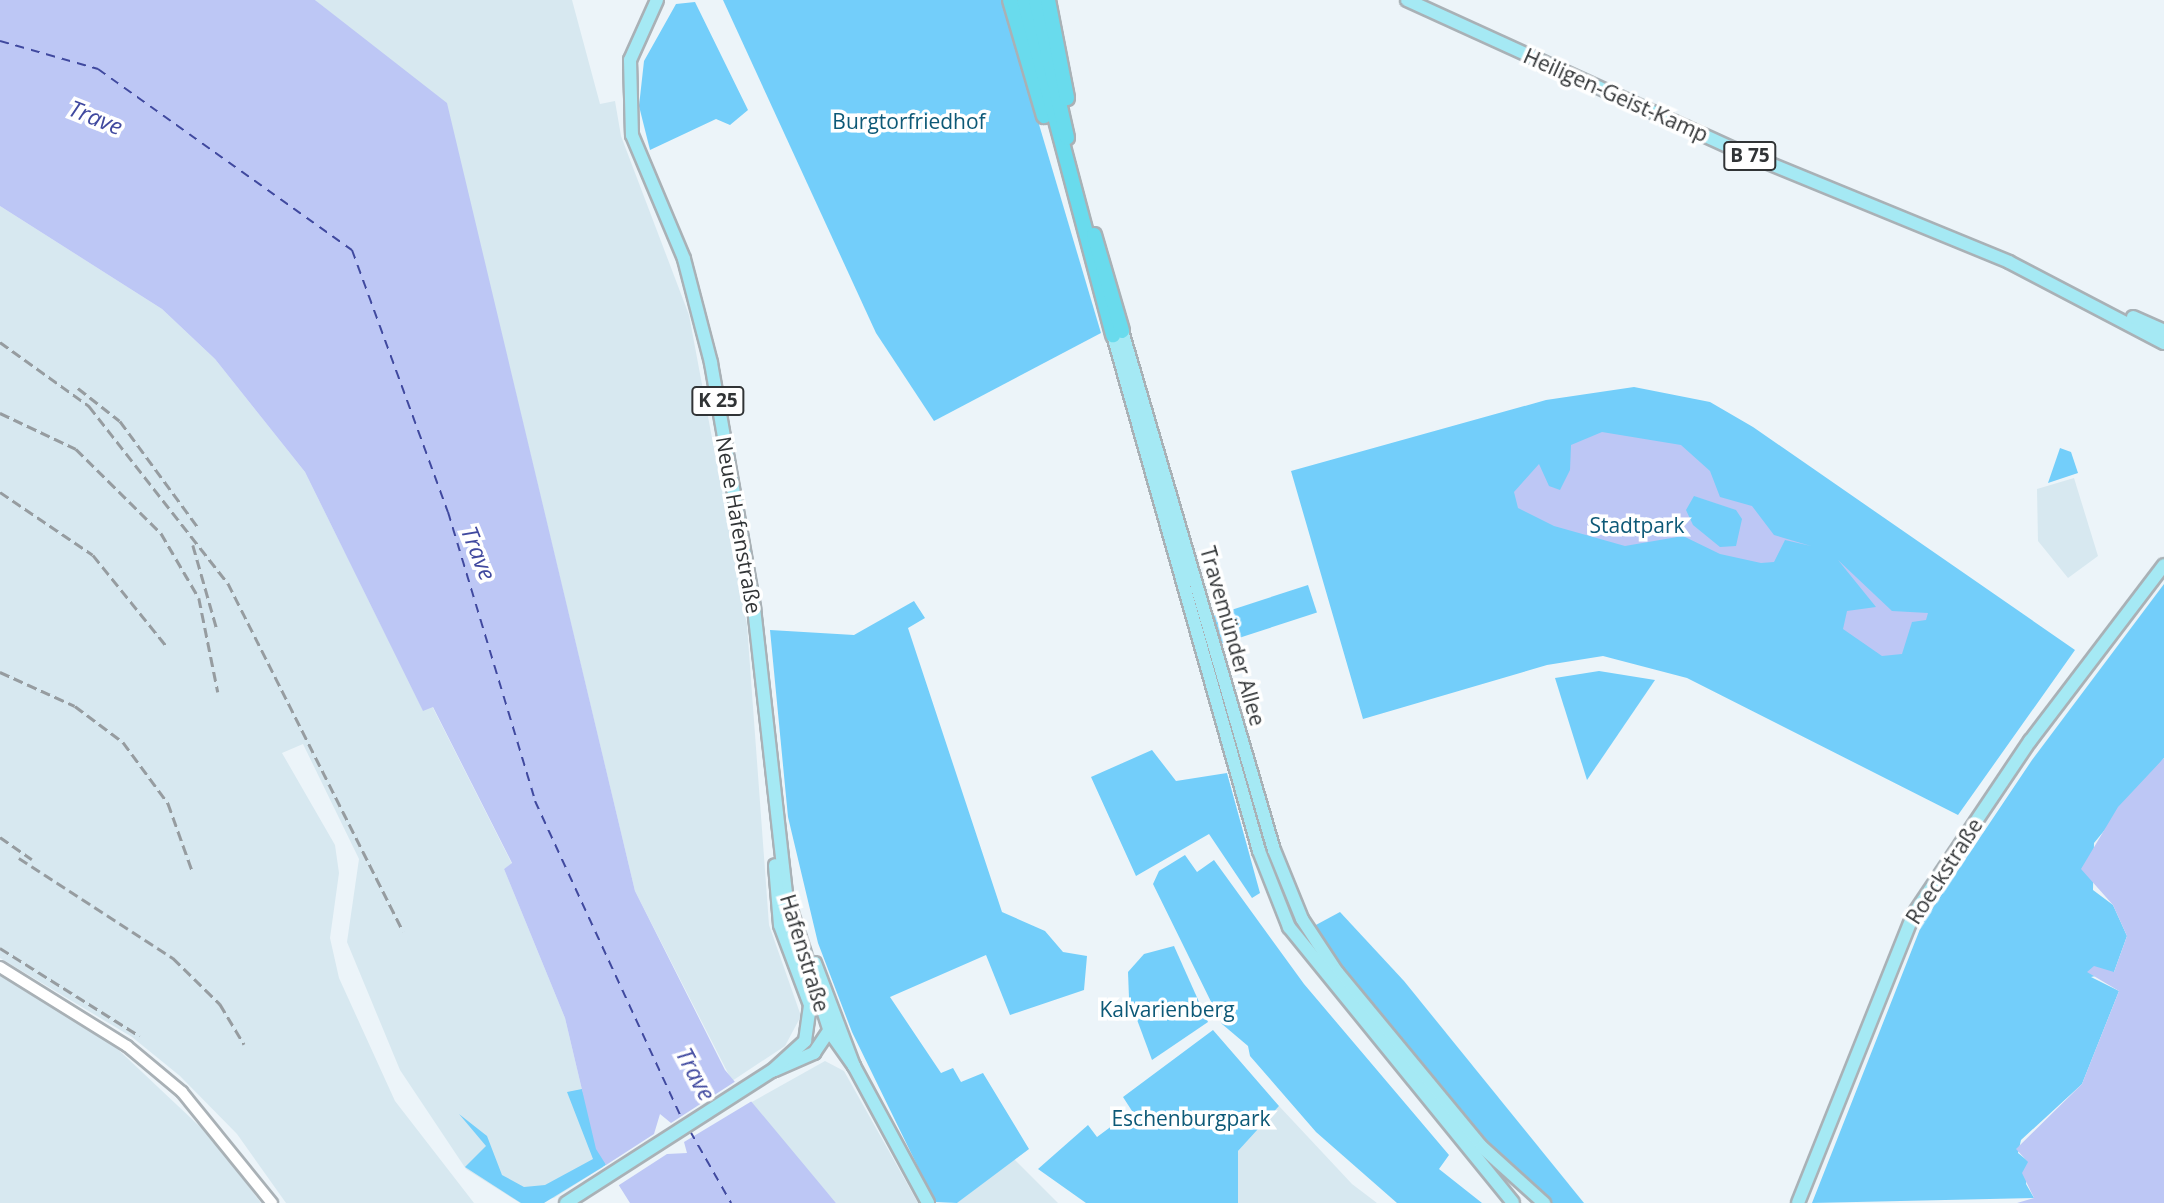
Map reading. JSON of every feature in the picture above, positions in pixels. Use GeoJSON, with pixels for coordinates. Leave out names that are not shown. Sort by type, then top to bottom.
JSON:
{"type":"FeatureCollection","features":[{"type":"Feature","properties":{"kind":"highway"},"geometry":{"type":"LineString","coordinates":[[1010,0],[1040,108],[1063,139]]}},
{"type":"Feature","properties":{"kind":"highway","name":"Travemünder Allee"},"geometry":{"type":"LineString","coordinates":[[1024,0],[1117,333]]}},
{"type":"Feature","properties":{"kind":"highway","name":"Travemünder Allee"},"geometry":{"type":"LineString","coordinates":[[1036,0],[1063,139]]}},
{"type":"Feature","properties":{"kind":"highway"},"geometry":{"type":"LineString","coordinates":[[1048,0],[1068,99],[1063,139]]}},
{"type":"Feature","properties":{"kind":"main road","name":"Neue Hafenstraße"},"geometry":{"type":"LineString","coordinates":[[657,0],[633,48],[628,110],[705,336],[754,608],[776,826]]}},
{"type":"Feature","properties":{"kind":"main road","name":"Heiligen-Geist-Kamp"},"geometry":{"type":"LineString","coordinates":[[1407,0],[2097,304],[2164,331]]}},
{"type":"Feature","properties":{"kind":"main road","name":"Heiligen-Geist-Kamp"},"geometry":{"type":"LineString","coordinates":[[2097,304],[2164,343]]}},
{"type":"Feature","properties":{"kind":"main road","name":"Travemünder Allee"},"geometry":{"type":"LineString","coordinates":[[1117,333],[1259,851],[1289,927],[1513,1203]]}},
{"type":"Feature","properties":{"kind":"main road","name":"Travemünder Allee"},"geometry":{"type":"LineString","coordinates":[[1117,333],[1274,850],[1301,919],[1337,972],[1487,1152],[1544,1203]]}},
{"type":"Feature","properties":{"kind":"main road","name":"Roeckstraße"},"geometry":{"type":"LineString","coordinates":[[2154,575],[2164,556]]}},
{"type":"Feature","properties":{"kind":"main road","name":"Roeckstraße"},"geometry":{"type":"LineString","coordinates":[[1798,1203],[1913,915],[2030,741],[2164,565]]}},
{"type":"Feature","properties":{"kind":"main road","name":"Hafenstraße"},"geometry":{"type":"LineString","coordinates":[[776,826],[788,902],[830,1032]]}},
{"type":"Feature","properties":{"kind":"main road","name":"Hafenstraße"},"geometry":{"type":"LineString","coordinates":[[776,826],[833,1011],[840,1044],[928,1203]]}},
{"type":"Feature","properties":{"kind":"main road","name":"K 25"},"geometry":{"type":"LineString","coordinates":[[772,1071],[809,1034],[810,1005],[776,907],[776,826]]}},
{"type":"Feature","properties":{"kind":"main road","name":"K 25"},"geometry":{"type":"LineString","coordinates":[[814,1053],[830,1032],[833,1011]]}},
{"type":"Feature","properties":{"kind":"main road"},"geometry":{"type":"LineString","coordinates":[[809,1034],[830,1032],[840,1044]]}},
{"type":"Feature","properties":{"kind":"main road","name":"K 25"},"geometry":{"type":"LineString","coordinates":[[571,1202],[772,1071],[840,1044]]}},
{"type":"Feature","properties":{"kind":"street"},"geometry":{"type":"LineString","coordinates":[[0,967],[127,1046],[182,1092],[272,1203]]}},
{"type":"Feature","properties":{"kind":"shaded area"},"geometry":{"type":"Polygon","coordinates":[[[315,0],[572,0],[600,104],[615,101],[621,136],[689,315],[747,625],[769,925],[801,1016],[785,1046],[732,1081],[635,891],[473,215],[369,44],[315,0]]]}},
{"type":"Feature","properties":{"kind":"shaded area"},"geometry":{"type":"Polygon","coordinates":[[[0,206],[162,309],[215,359],[305,472],[423,710],[432,706],[512,864],[504,869],[565,1018],[596,1149],[606,1165],[554,1198],[520,1203],[466,1169],[400,1070],[347,942],[359,859],[303,744],[282,753],[335,845],[339,873],[330,938],[339,978],[395,1101],[474,1203],[286,1203],[237,1134],[180,1076],[132,1037],[0,958],[0,206]]]}},
{"type":"Feature","properties":{"kind":"shaded area"},"geometry":{"type":"Polygon","coordinates":[[[2074,478],[2098,556],[2068,578],[2038,541],[2037,489],[2074,478]]]}},
{"type":"Feature","properties":{"kind":"shaded area"},"geometry":{"type":"Polygon","coordinates":[[[0,973],[107,1039],[212,1138],[261,1203],[0,1203],[0,973]]]}},
{"type":"Feature","properties":{"kind":"shaded area"},"geometry":{"type":"Polygon","coordinates":[[[825,1061],[844,1071],[918,1203],[836,1203],[750,1103],[825,1061]]]}},
{"type":"Feature","properties":{"kind":"shaded area"},"geometry":{"type":"Polygon","coordinates":[[[1279,1106],[1352,1184],[1377,1203],[1238,1203],[1238,1151],[1279,1106]]]}},
{"type":"Feature","properties":{"kind":"shaded area"},"geometry":{"type":"Polygon","coordinates":[[[1014,1159],[1058,1203],[957,1203],[1014,1159]]]}},
{"type":"Feature","properties":{"kind":"green space","name":"Burgtorfriedhof"},"geometry":{"type":"Polygon","coordinates":[[[723,0],[1002,0],[1101,333],[934,421],[876,333],[723,0]]]}},
{"type":"Feature","properties":{"kind":"green space"},"geometry":{"type":"Polygon","coordinates":[[[695,2],[748,110],[730,125],[716,119],[650,150],[639,106],[644,61],[676,4],[695,2]]]}},
{"type":"Feature","properties":{"kind":"green space","name":"Stadtpark"},"geometry":{"type":"Polygon","coordinates":[[[1634,387],[1710,402],[1753,427],[2075,650],[1958,815],[1687,678],[1603,656],[1547,665],[1363,719],[1291,471],[1546,400],[1634,387]]]}},
{"type":"Feature","properties":{"kind":"green space"},"geometry":{"type":"Polygon","coordinates":[[[2060,448],[2071,452],[2078,473],[2048,483],[2060,448]]]}},
{"type":"Feature","properties":{"kind":"green space"},"geometry":{"type":"Polygon","coordinates":[[[2164,584],[2164,758],[2094,843],[2093,890],[2113,905],[2127,936],[2114,972],[2091,977],[2119,991],[2082,1084],[2021,1140],[2018,1153],[2029,1162],[2026,1184],[2034,1198],[1812,1203],[1922,924],[2032,760],[2164,584]]]}},
{"type":"Feature","properties":{"kind":"green space"},"geometry":{"type":"Polygon","coordinates":[[[1308,585],[1317,613],[1222,643],[1213,616],[1308,585]]]}},
{"type":"Feature","properties":{"kind":"green space"},"geometry":{"type":"Polygon","coordinates":[[[914,601],[925,618],[908,628],[1002,912],[1045,931],[1063,952],[1087,956],[1084,990],[1010,1015],[986,955],[890,997],[941,1073],[953,1068],[961,1082],[983,1073],[1029,1149],[957,1203],[935,1202],[852,1032],[818,943],[788,817],[770,630],[854,635],[914,601]]]}},
{"type":"Feature","properties":{"kind":"green space"},"geometry":{"type":"Polygon","coordinates":[[[1599,671],[1655,680],[1587,780],[1555,678],[1599,671]]]}},
{"type":"Feature","properties":{"kind":"green space"},"geometry":{"type":"Polygon","coordinates":[[[1152,750],[1176,781],[1227,773],[1260,893],[1252,898],[1209,834],[1136,876],[1091,777],[1152,750]]]}},
{"type":"Feature","properties":{"kind":"green space"},"geometry":{"type":"Polygon","coordinates":[[[1185,855],[1197,872],[1214,860],[1304,984],[1449,1155],[1439,1169],[1482,1203],[1397,1203],[1316,1132],[1250,1056],[1248,1046],[1222,1024],[1153,884],[1159,871],[1185,855]]]}},
{"type":"Feature","properties":{"kind":"green space"},"geometry":{"type":"Polygon","coordinates":[[[1340,912],[1404,981],[1584,1203],[1551,1203],[1503,1165],[1317,937],[1314,926],[1340,912]]]}},
{"type":"Feature","properties":{"kind":"green space","name":"Kalvarienberg"},"geometry":{"type":"Polygon","coordinates":[[[1174,946],[1208,1022],[1152,1060],[1129,998],[1128,972],[1144,954],[1174,946]]]}},
{"type":"Feature","properties":{"kind":"green space","name":"Eschenburgpark"},"geometry":{"type":"Polygon","coordinates":[[[1213,1030],[1279,1106],[1238,1151],[1238,1203],[1086,1203],[1038,1169],[1088,1125],[1097,1137],[1132,1111],[1123,1097],[1213,1030]]]}},
{"type":"Feature","properties":{"kind":"green space"},"geometry":{"type":"Polygon","coordinates":[[[582,1089],[606,1165],[544,1203],[521,1203],[465,1167],[486,1146],[459,1114],[487,1136],[502,1175],[524,1187],[545,1185],[593,1159],[567,1092],[582,1089]]]}},
{"type":"Feature","properties":{"kind":"water","name":"Trave"},"geometry":{"type":"Polygon","coordinates":[[[0,0],[315,0],[447,103],[635,891],[725,1070],[836,1203],[630,1203],[596,1149],[565,1018],[504,869],[512,863],[433,707],[423,711],[305,472],[215,359],[162,309],[0,206],[0,0]]]}},
{"type":"Feature","properties":{"kind":"water"},"geometry":{"type":"Polygon","coordinates":[[[1602,432],[1681,445],[1710,471],[1720,497],[1752,506],[1774,535],[1811,546],[1785,540],[1774,562],[1761,563],[1720,554],[1683,536],[1625,546],[1554,526],[1518,508],[1514,492],[1539,464],[1549,486],[1560,490],[1570,470],[1571,445],[1602,432]],[[1694,496],[1686,510],[1693,525],[1720,547],[1736,546],[1742,519],[1736,510],[1694,496]]]}},
{"type":"Feature","properties":{"kind":"water"},"geometry":{"type":"Polygon","coordinates":[[[1838,560],[1892,611],[1928,613],[1926,620],[1912,622],[1902,654],[1882,656],[1843,629],[1847,611],[1876,607],[1838,560]]]}},
{"type":"Feature","properties":{"kind":"water"},"geometry":{"type":"Polygon","coordinates":[[[2164,758],[2164,1203],[2017,1203],[2034,1198],[2022,1173],[2028,1162],[2016,1149],[2082,1084],[2119,991],[2087,972],[2094,966],[2114,972],[2127,936],[2113,905],[2081,869],[2118,807],[2164,758]]]}},
{"type":"Feature","properties":{"kind":"pier"},"geometry":{"type":"Polygon","coordinates":[[[736,1081],[752,1101],[684,1142],[687,1153],[667,1154],[616,1187],[603,1167],[654,1134],[660,1114],[671,1123],[736,1081]]]}},
{"type":"Feature","properties":{"kind":"ferry route"},"geometry":{"type":"LineString","coordinates":[[0,41],[98,69],[352,250],[448,512],[535,801],[683,1121]]}},
{"type":"Feature","properties":{"kind":"ferry route"},"geometry":{"type":"LineString","coordinates":[[690,1131],[731,1203]]}},
{"type":"Feature","properties":{"kind":"railway"},"geometry":{"type":"LineString","coordinates":[[0,342],[89,406],[228,583],[403,931]]}},
{"type":"Feature","properties":{"kind":"railway"},"geometry":{"type":"LineString","coordinates":[[78,388],[120,421],[198,527]]}},
{"type":"Feature","properties":{"kind":"railway"},"geometry":{"type":"LineString","coordinates":[[0,413],[76,449],[161,533],[199,598],[218,692]]}},
{"type":"Feature","properties":{"kind":"railway"},"geometry":{"type":"LineString","coordinates":[[0,492],[93,555],[168,648]]}},
{"type":"Feature","properties":{"kind":"railway"},"geometry":{"type":"LineString","coordinates":[[193,545],[217,629]]}},
{"type":"Feature","properties":{"kind":"railway"},"geometry":{"type":"LineString","coordinates":[[0,672],[75,706],[123,742],[168,803],[193,873]]}},
{"type":"Feature","properties":{"kind":"railway"},"geometry":{"type":"LineString","coordinates":[[0,837],[32,859]]}},
{"type":"Feature","properties":{"kind":"railway"},"geometry":{"type":"LineString","coordinates":[[19,858],[173,958],[220,1004],[244,1044]]}},
{"type":"Feature","properties":{"kind":"railway"},"geometry":{"type":"LineString","coordinates":[[0,948],[140,1036]]}}]}
